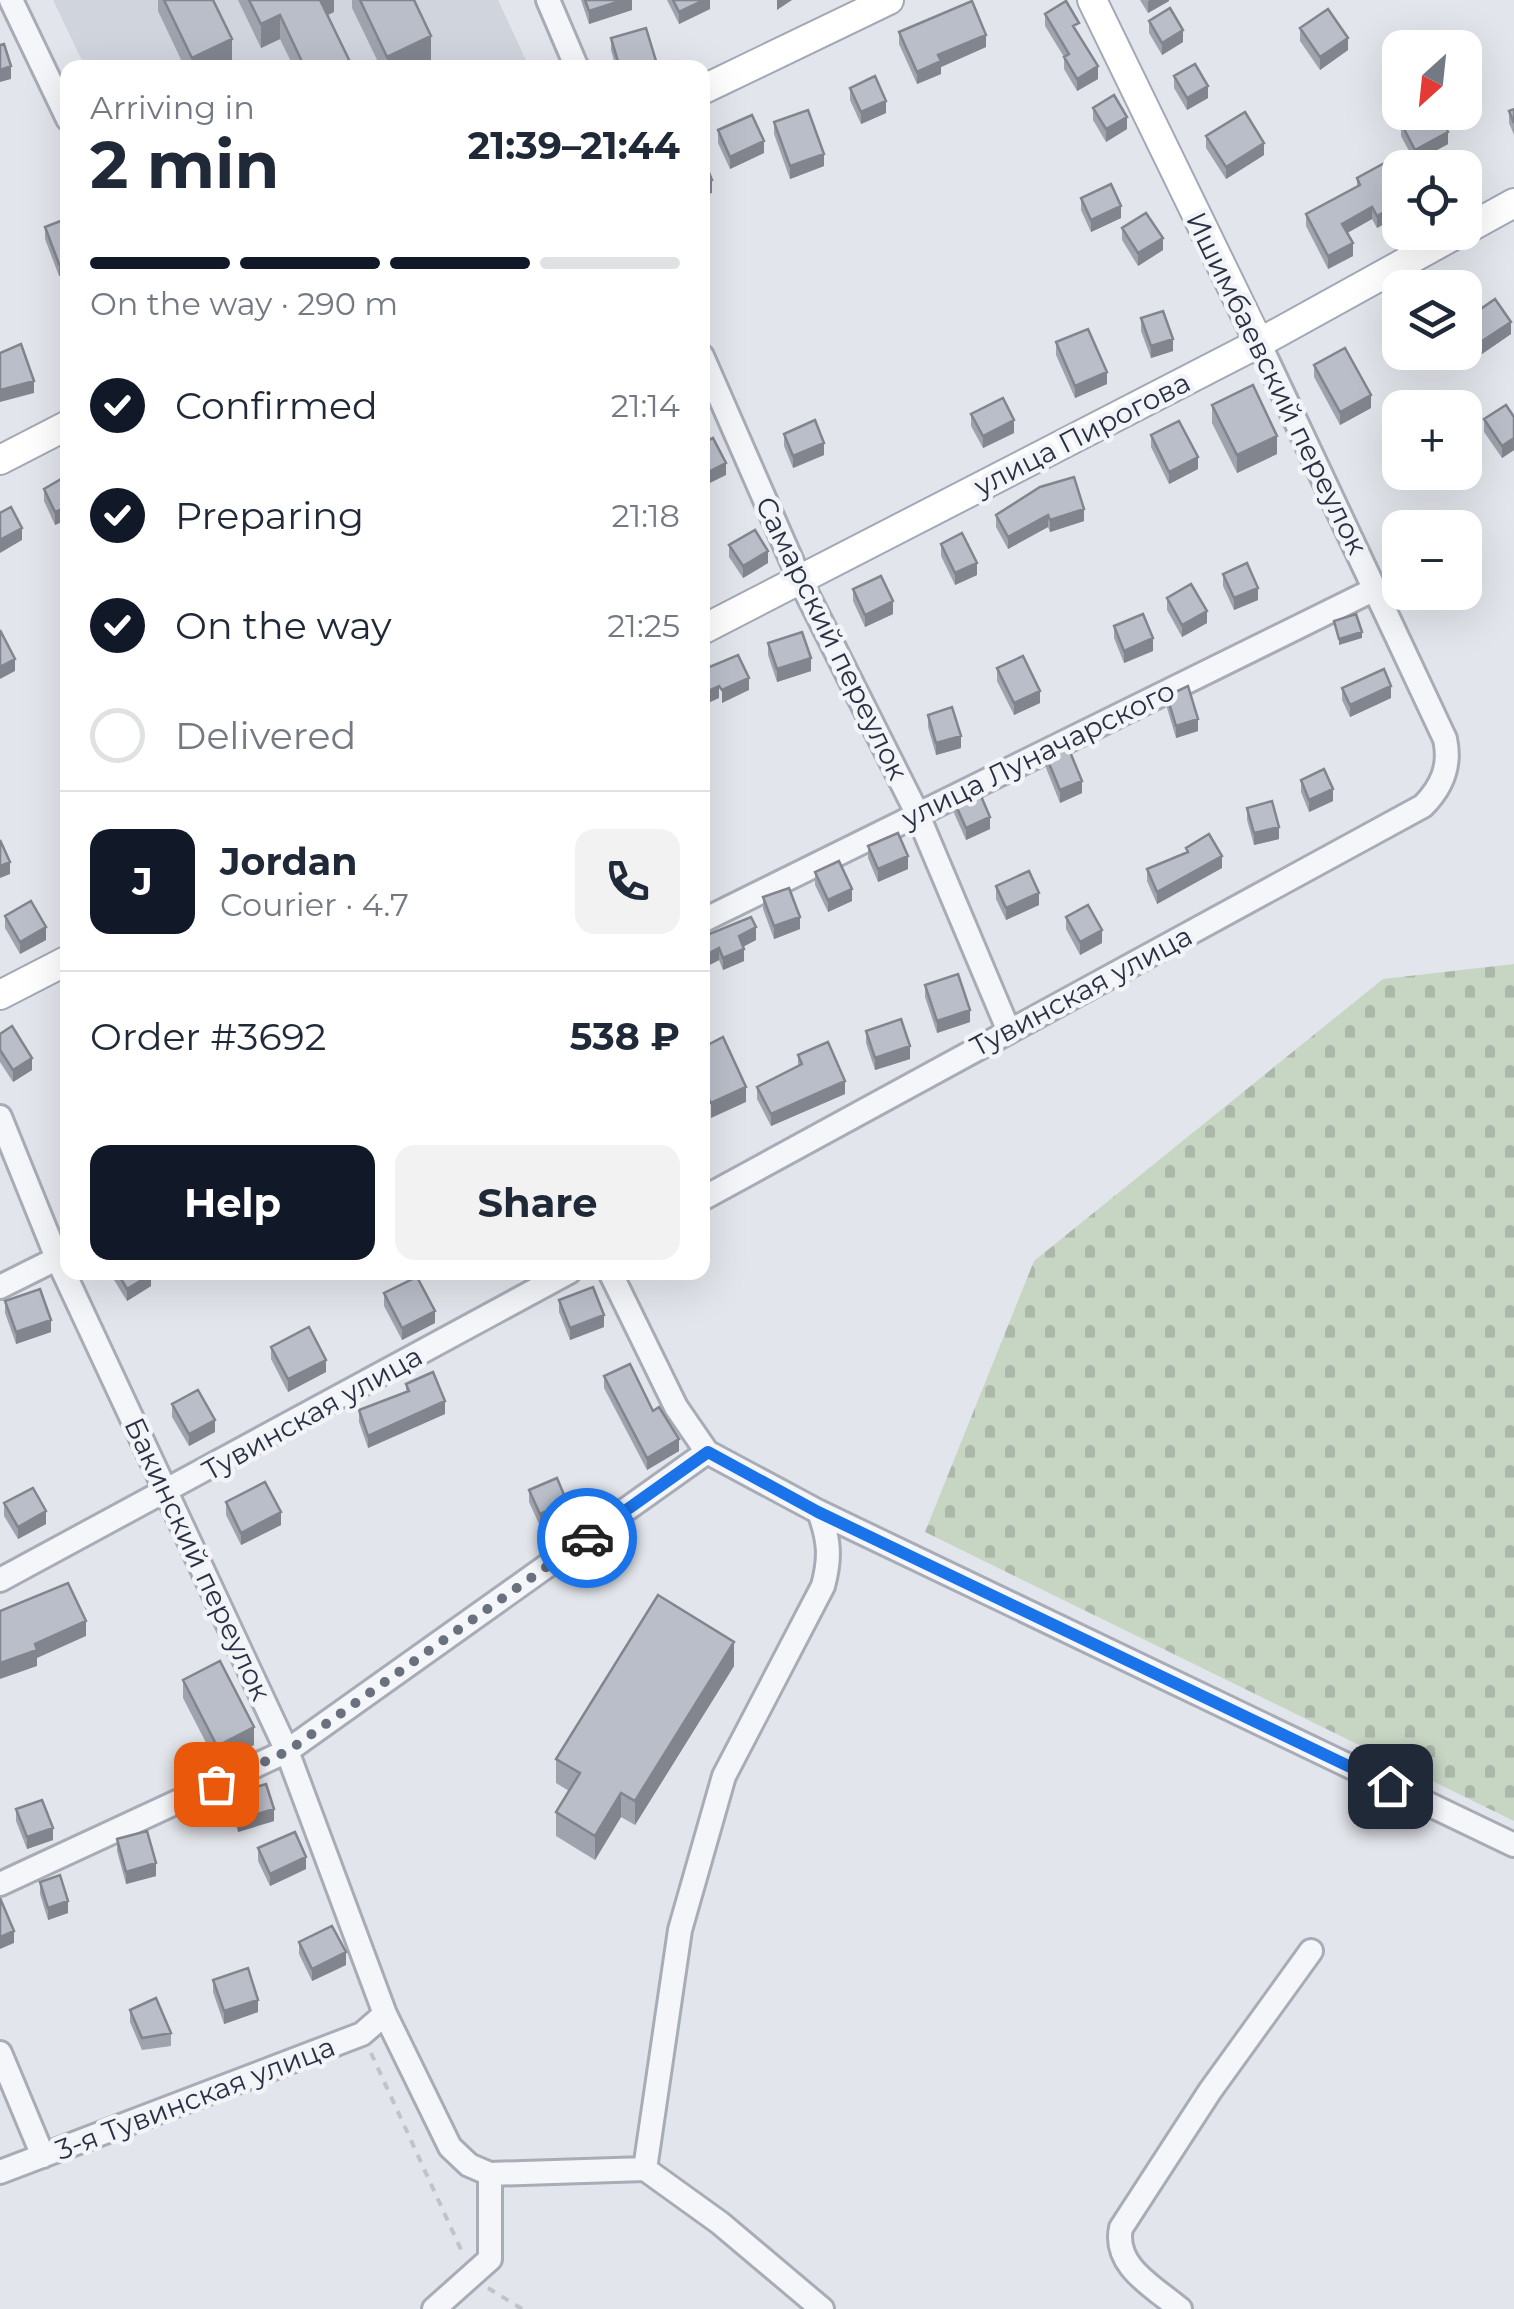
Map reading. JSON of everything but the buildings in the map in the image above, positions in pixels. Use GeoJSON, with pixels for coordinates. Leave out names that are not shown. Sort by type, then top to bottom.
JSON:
{"type":"FeatureCollection","features":[{"type":"Feature","properties":{"kind":"main road"},"geometry":{"type":"LineString","coordinates":[[710,86],[889,0]]}},
{"type":"Feature","properties":{"kind":"main road","name":"Ишимбаевский переулок"},"geometry":{"type":"LineString","coordinates":[[1092,0],[1258,343]]}},
{"type":"Feature","properties":{"kind":"main road","name":"улица Пирогова"},"geometry":{"type":"LineString","coordinates":[[1482,220],[1514,203]]}},
{"type":"Feature","properties":{"kind":"main road","name":"улица Пирогова"},"geometry":{"type":"LineString","coordinates":[[710,626],[1258,343],[1427,250]]}},
{"type":"Feature","properties":{"kind":"main road"},"geometry":{"type":"LineString","coordinates":[[0,460],[60,429]]}},
{"type":"Feature","properties":{"kind":"main road"},"geometry":{"type":"LineString","coordinates":[[0,996],[60,964]]}},
{"type":"Feature","properties":{"kind":"street"},"geometry":{"type":"LineString","coordinates":[[11,0],[60,102]]}},
{"type":"Feature","properties":{"kind":"street"},"geometry":{"type":"LineString","coordinates":[[548,0],[574,60]]}},
{"type":"Feature","properties":{"kind":"street","name":"Ишимбаевский переулок"},"geometry":{"type":"LineString","coordinates":[[1258,343],[1445,739],[1445,770]]}},
{"type":"Feature","properties":{"kind":"street","name":"Самарский переулок"},"geometry":{"type":"LineString","coordinates":[[710,374],[800,580],[917,813],[1008,1030]]}},
{"type":"Feature","properties":{"kind":"street","name":"улица Луначарского"},"geometry":{"type":"LineString","coordinates":[[710,917],[1375,588]]}},
{"type":"Feature","properties":{"kind":"street","name":"Тувинская улица"},"geometry":{"type":"LineString","coordinates":[[710,1195],[1423,806],[1438,790],[1445,770]]}},
{"type":"Feature","properties":{"kind":"street","name":"Бакинский переулок"},"geometry":{"type":"LineString","coordinates":[[0,1117],[60,1251]]}},
{"type":"Feature","properties":{"kind":"street"},"geometry":{"type":"LineString","coordinates":[[0,1287],[60,1256]]}},
{"type":"Feature","properties":{"kind":"street","name":"Бакинский переулок"},"geometry":{"type":"LineString","coordinates":[[73,1280],[166,1493],[288,1751],[384,2014],[450,2147],[469,2165],[490,2174]]}},
{"type":"Feature","properties":{"kind":"street","name":"Тувинская улица"},"geometry":{"type":"LineString","coordinates":[[0,1580],[555,1280]]}},
{"type":"Feature","properties":{"kind":"street"},"geometry":{"type":"LineString","coordinates":[[614,1280],[676,1407],[708,1452],[818,1512],[1514,1845]]}},
{"type":"Feature","properties":{"kind":"street"},"geometry":{"type":"LineString","coordinates":[[0,1884],[288,1751],[708,1452]]}},
{"type":"Feature","properties":{"kind":"street"},"geometry":{"type":"LineString","coordinates":[[645,2169],[680,1930],[724,1776],[823,1586],[830,1562],[828,1537],[818,1512]]}},
{"type":"Feature","properties":{"kind":"street"},"geometry":{"type":"LineString","coordinates":[[1180,2309],[1128,2265],[1118,2243],[1122,2228],[1210,2090],[1310,1951]]}},
{"type":"Feature","properties":{"kind":"street","name":"3-я Тувинская улица"},"geometry":{"type":"LineString","coordinates":[[0,2172],[362,2034],[384,2014]]}},
{"type":"Feature","properties":{"kind":"street"},"geometry":{"type":"LineString","coordinates":[[0,2053],[43,2156]]}},
{"type":"Feature","properties":{"kind":"street"},"geometry":{"type":"LineString","coordinates":[[434,2309],[490,2259],[490,2174],[645,2169],[720,2223],[822,2309]]}},
{"type":"Feature","properties":{"kind":"path"},"geometry":{"type":"LineString","coordinates":[[362,2034],[472,2275],[522,2309]]}},
{"type":"Feature","properties":{"kind":"shaded area"},"geometry":{"type":"Polygon","coordinates":[[[53,0],[498,0],[526,60],[82,60],[53,0]]]}},
{"type":"Feature","properties":{"kind":"green space"},"geometry":{"type":"Polygon","coordinates":[[[1514,964],[1514,1821],[925,1532],[1034,1261],[1383,979],[1514,964]]]}},
{"type":"Feature","properties":{"kind":"way so far"},"geometry":{"type":"LineString","coordinates":[[216,1784],[288,1751],[587,1538]]}},
{"type":"Feature","properties":{"kind":"route"},"geometry":{"type":"LineString","coordinates":[[587,1538],[708,1452],[818,1512],[1390,1786]]}}]}
